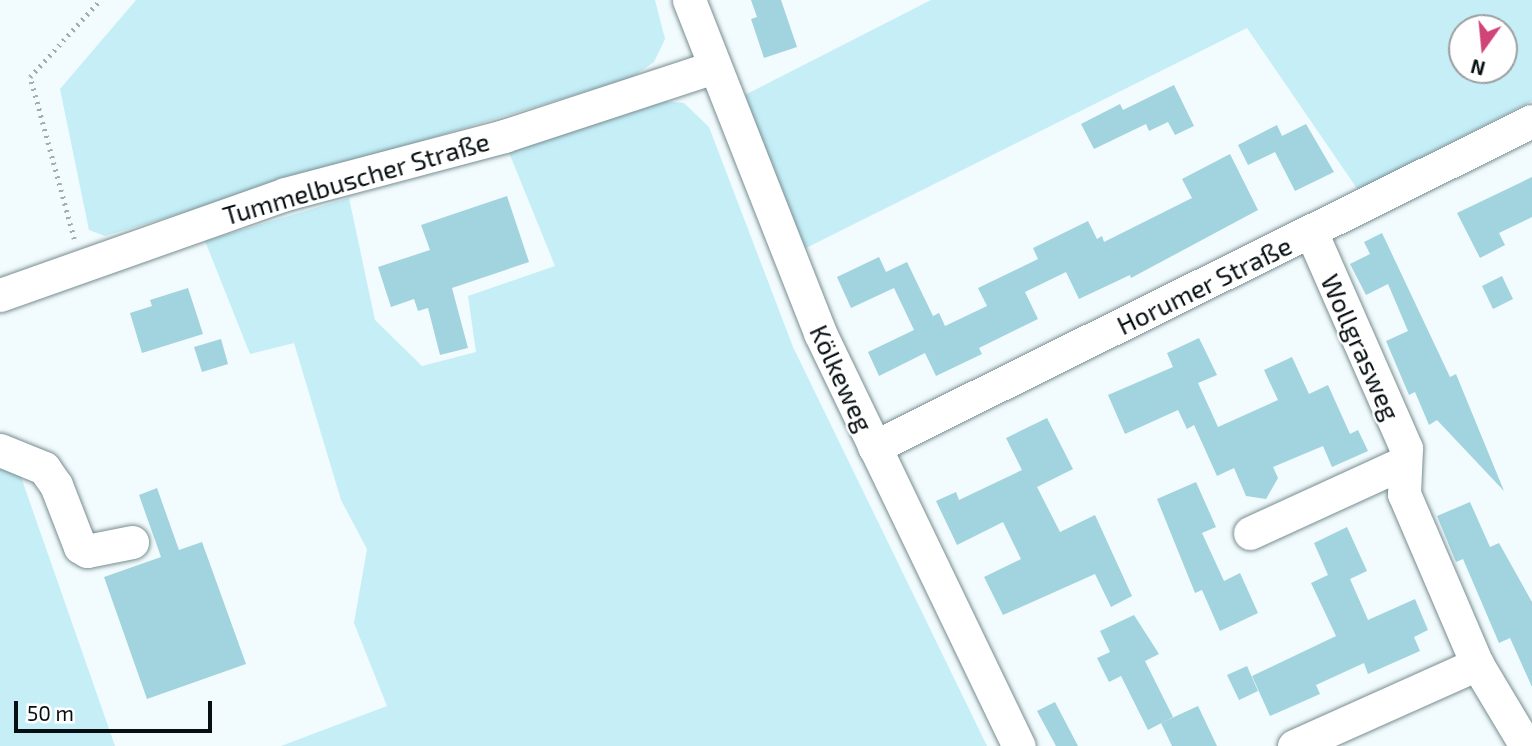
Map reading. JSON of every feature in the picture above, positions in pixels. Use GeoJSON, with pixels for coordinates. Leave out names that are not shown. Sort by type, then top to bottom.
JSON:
{"type":"FeatureCollection","features":[{"type":"Feature","properties":{"kind":"street","name":"Kölkeweg"},"geometry":{"type":"LineString","coordinates":[[689,0],[820,333],[1019,746]]}},
{"type":"Feature","properties":{"kind":"street","name":"Tummelbuscher Straße"},"geometry":{"type":"LineString","coordinates":[[0,295],[80,264],[285,194],[504,136],[714,67]]}},
{"type":"Feature","properties":{"kind":"street","name":"Horumer Straße"},"geometry":{"type":"LineString","coordinates":[[874,447],[1532,121]]}},
{"type":"Feature","properties":{"kind":"street","name":"Wollgrasweg"},"geometry":{"type":"LineString","coordinates":[[1311,232],[1406,448],[1404,494],[1477,664],[1526,746]]}},
{"type":"Feature","properties":{"kind":"street"},"geometry":{"type":"LineString","coordinates":[[0,450],[44,468],[56,485],[80,547],[87,551],[132,542]]}},
{"type":"Feature","properties":{"kind":"street"},"geometry":{"type":"LineString","coordinates":[[1250,533],[1405,462]]}},
{"type":"Feature","properties":{"kind":"street"},"geometry":{"type":"LineString","coordinates":[[1294,746],[1477,664]]}},
{"type":"Feature","properties":{"kind":"path"},"geometry":{"type":"LineString","coordinates":[[80,264],[30,77],[100,0]]}},
{"type":"Feature","properties":{"kind":"shaded area"},"geometry":{"type":"Polygon","coordinates":[[[136,0],[655,0],[665,39],[654,62],[631,78],[105,236],[89,230],[60,89],[136,0]]]}},
{"type":"Feature","properties":{"kind":"shaded area"},"geometry":{"type":"Polygon","coordinates":[[[931,0],[1532,0],[1532,101],[1358,190],[1247,28],[798,252],[741,97],[931,0]]]}},
{"type":"Feature","properties":{"kind":"shaded area"},"geometry":{"type":"Polygon","coordinates":[[[664,101],[684,103],[709,127],[793,347],[987,746],[281,746],[387,706],[354,623],[367,549],[341,500],[294,343],[250,354],[205,241],[349,198],[375,320],[422,366],[476,352],[468,296],[555,266],[508,150],[664,101]]]}},
{"type":"Feature","properties":{"kind":"shaded area"},"geometry":{"type":"Polygon","coordinates":[[[0,463],[20,474],[115,746],[0,746],[0,463]]]}},
{"type":"Feature","properties":{"kind":"building"},"geometry":{"type":"Polygon","coordinates":[[[751,0],[781,0],[797,47],[764,58],[751,19],[757,17],[751,0]]]}},
{"type":"Feature","properties":{"kind":"building"},"geometry":{"type":"Polygon","coordinates":[[[1174,85],[1194,126],[1175,135],[1168,122],[1149,131],[1146,124],[1094,149],[1081,124],[1120,104],[1123,110],[1174,85]]]}},
{"type":"Feature","properties":{"kind":"building"},"geometry":{"type":"Polygon","coordinates":[[[1306,124],[1334,172],[1295,191],[1275,152],[1248,165],[1238,145],[1277,125],[1282,136],[1306,124]]]}},
{"type":"Feature","properties":{"kind":"building"},"geometry":{"type":"Polygon","coordinates":[[[1230,154],[1258,210],[1131,278],[1130,275],[1079,299],[1066,272],[1025,292],[1038,319],[979,348],[982,354],[936,376],[925,353],[879,376],[868,352],[914,330],[894,288],[851,308],[837,277],[879,257],[886,272],[907,262],[933,316],[939,313],[945,326],[987,306],[978,288],[1038,259],[1033,248],[1088,221],[1097,239],[1102,236],[1104,242],[1192,198],[1182,179],[1230,154]]]}},
{"type":"Feature","properties":{"kind":"building"},"geometry":{"type":"Polygon","coordinates":[[[1532,177],[1532,217],[1499,233],[1505,245],[1480,258],[1457,213],[1532,177]]]}},
{"type":"Feature","properties":{"kind":"building"},"geometry":{"type":"Polygon","coordinates":[[[507,196],[529,262],[452,288],[468,348],[440,355],[428,308],[418,311],[414,299],[391,307],[378,267],[430,250],[421,225],[507,196]]]}},
{"type":"Feature","properties":{"kind":"building"},"geometry":{"type":"Polygon","coordinates":[[[1382,233],[1450,377],[1456,374],[1504,491],[1437,420],[1429,425],[1415,392],[1409,395],[1386,341],[1408,331],[1388,284],[1366,295],[1350,264],[1370,254],[1364,242],[1382,233]]]}},
{"type":"Feature","properties":{"kind":"building"},"geometry":{"type":"Polygon","coordinates":[[[1502,276],[1513,299],[1493,309],[1482,286],[1502,276]]]}},
{"type":"Feature","properties":{"kind":"building"},"geometry":{"type":"Polygon","coordinates":[[[188,288],[203,334],[142,353],[130,313],[152,306],[150,300],[188,288]]]}},
{"type":"Feature","properties":{"kind":"building"},"geometry":{"type":"Polygon","coordinates":[[[1199,338],[1217,375],[1198,383],[1218,427],[1278,400],[1264,370],[1292,357],[1309,394],[1328,385],[1350,434],[1358,430],[1368,451],[1332,467],[1323,446],[1273,467],[1278,478],[1266,499],[1246,496],[1234,468],[1217,476],[1194,425],[1187,429],[1178,410],[1125,434],[1108,395],[1173,367],[1167,353],[1199,338]]]}},
{"type":"Feature","properties":{"kind":"building"},"geometry":{"type":"Polygon","coordinates":[[[221,339],[228,364],[202,372],[194,347],[221,339]]]}},
{"type":"Feature","properties":{"kind":"building"},"geometry":{"type":"Polygon","coordinates":[[[1047,418],[1073,469],[1037,487],[1060,532],[1095,515],[1132,596],[1111,607],[1095,574],[1003,615],[984,577],[1021,559],[1003,522],[957,545],[936,501],[956,492],[959,500],[1022,470],[1006,438],[1047,418]]]}},
{"type":"Feature","properties":{"kind":"building"},"geometry":{"type":"Polygon","coordinates":[[[1196,482],[1216,527],[1202,533],[1224,581],[1240,573],[1258,613],[1220,631],[1202,590],[1195,593],[1157,499],[1196,482]]]}},
{"type":"Feature","properties":{"kind":"building"},"geometry":{"type":"Polygon","coordinates":[[[157,488],[179,550],[202,542],[246,664],[147,699],[104,577],[161,557],[139,495],[157,488]]]}},
{"type":"Feature","properties":{"kind":"building"},"geometry":{"type":"Polygon","coordinates":[[[1470,502],[1490,547],[1499,543],[1532,602],[1532,687],[1510,638],[1499,643],[1463,559],[1456,562],[1437,516],[1470,502]]]}},
{"type":"Feature","properties":{"kind":"building"},"geometry":{"type":"Polygon","coordinates":[[[1347,527],[1367,571],[1350,579],[1368,620],[1415,599],[1428,630],[1414,637],[1420,651],[1368,674],[1364,663],[1316,685],[1320,694],[1270,716],[1252,676],[1336,636],[1311,583],[1328,575],[1314,543],[1347,527]]]}},
{"type":"Feature","properties":{"kind":"building"},"geometry":{"type":"Polygon","coordinates":[[[1134,615],[1159,654],[1145,661],[1173,717],[1148,730],[1121,676],[1109,682],[1097,658],[1110,652],[1100,631],[1134,615]]]}},
{"type":"Feature","properties":{"kind":"building"},"geometry":{"type":"Polygon","coordinates":[[[1247,666],[1258,691],[1239,700],[1227,675],[1247,666]]]}},
{"type":"Feature","properties":{"kind":"building"},"geometry":{"type":"Polygon","coordinates":[[[1055,702],[1078,746],[1056,746],[1037,711],[1055,702]]]}},
{"type":"Feature","properties":{"kind":"building"},"geometry":{"type":"Polygon","coordinates":[[[1198,706],[1217,746],[1172,746],[1161,723],[1198,706]]]}}]}
